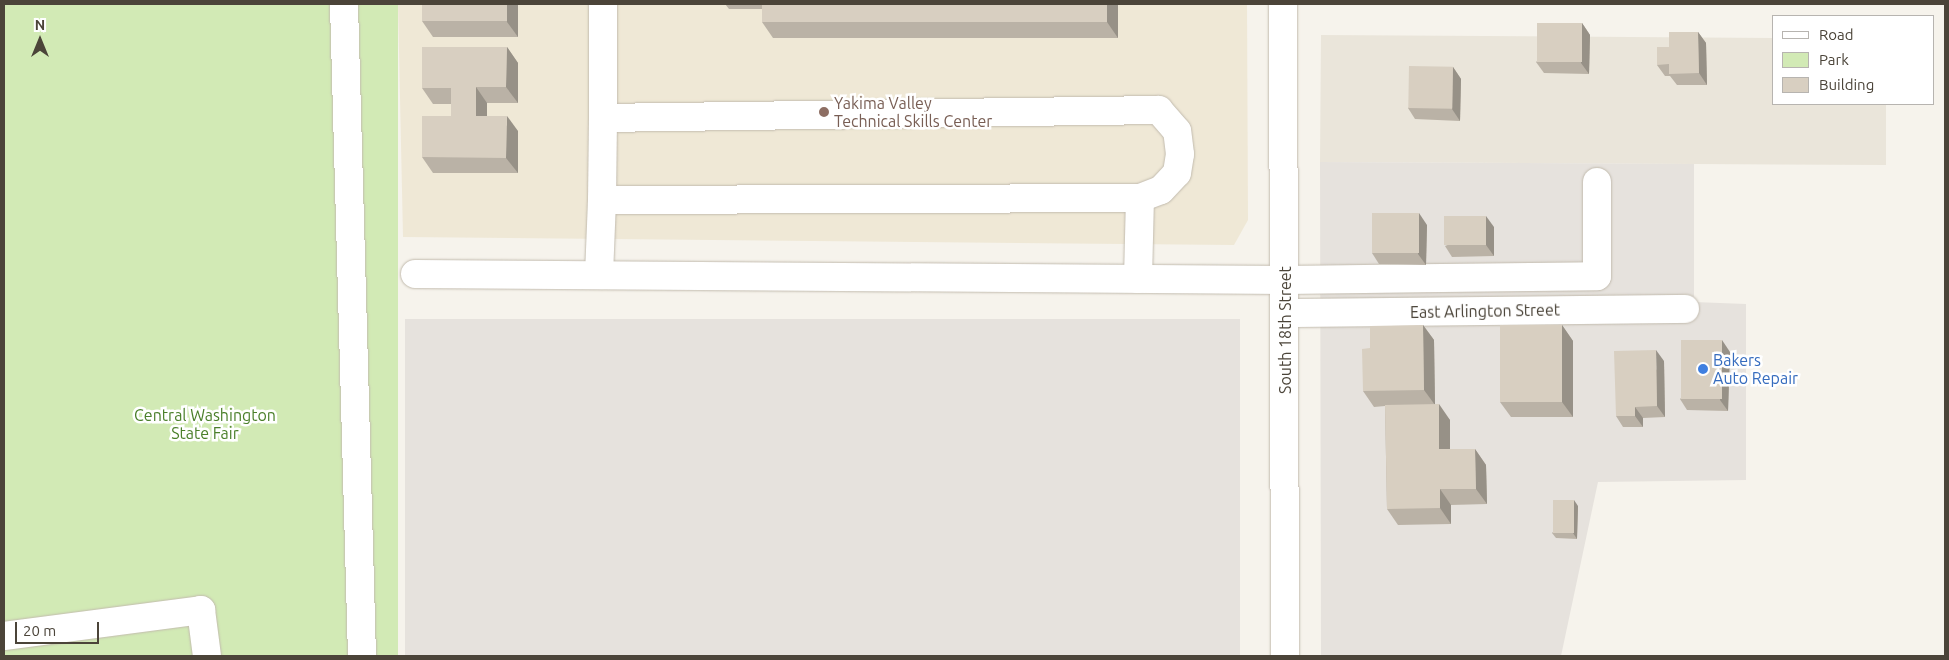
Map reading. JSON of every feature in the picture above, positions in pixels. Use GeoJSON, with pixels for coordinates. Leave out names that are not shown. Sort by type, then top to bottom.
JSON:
{"type":"FeatureCollection","features":[{"type":"Feature","properties":{"kind":"street"},"geometry":{"type":"LineString","coordinates":[[344,4],[362,656]]}},
{"type":"Feature","properties":{"kind":"street"},"geometry":{"type":"LineString","coordinates":[[599,275],[602,200],[603,4]]}},
{"type":"Feature","properties":{"kind":"street","name":"South 18th Street"},"geometry":{"type":"LineString","coordinates":[[1283,4],[1286,280],[1285,656]]}},
{"type":"Feature","properties":{"kind":"street"},"geometry":{"type":"LineString","coordinates":[[602,200],[1140,198],[1161,190],[1177,173],[1177,131],[1159,110],[603,118]]}},
{"type":"Feature","properties":{"kind":"street"},"geometry":{"type":"LineString","coordinates":[[1596,310],[1597,182]]}},
{"type":"Feature","properties":{"kind":"street"},"geometry":{"type":"LineString","coordinates":[[1138,279],[1140,198]]}},
{"type":"Feature","properties":{"kind":"street"},"geometry":{"type":"LineString","coordinates":[[414,274],[1286,280],[1597,276]]}},
{"type":"Feature","properties":{"kind":"street","name":"East Arlington Street"},"geometry":{"type":"LineString","coordinates":[[1286,313],[1685,309]]}},
{"type":"Feature","properties":{"kind":"street"},"geometry":{"type":"LineString","coordinates":[[4,636],[202,610],[207,656]]}},
{"type":"Feature","properties":{"kind":"shaded area","name":"Yakima Valley Technical Skills Center"},"geometry":{"type":"Polygon","coordinates":[[[398,4],[1247,4],[1248,220],[1234,245],[403,237],[398,4]]]}},
{"type":"Feature","properties":{"kind":"shaded area"},"geometry":{"type":"Polygon","coordinates":[[[1321,35],[1772,38],[1772,105],[1886,105],[1886,165],[1320,162],[1321,35]]]}},
{"type":"Feature","properties":{"kind":"shaded area"},"geometry":{"type":"Polygon","coordinates":[[[1320,162],[1694,164],[1694,302],[1746,304],[1746,480],[1598,482],[1561,656],[1321,656],[1320,162]]]}},
{"type":"Feature","properties":{"kind":"shaded area"},"geometry":{"type":"Polygon","coordinates":[[[405,319],[1240,319],[1240,656],[405,656],[405,319]]]}},
{"type":"Feature","properties":{"kind":"green space","name":"Central Washington State Fair"},"geometry":{"type":"Polygon","coordinates":[[[4,4],[398,4],[398,656],[4,656],[4,4]]]}},
{"type":"Feature","properties":{"kind":"building"},"geometry":{"type":"Polygon","coordinates":[[[422,4],[507,4],[507,21],[422,21],[422,4]]]}},
{"type":"Feature","properties":{"kind":"building"},"geometry":{"type":"Polygon","coordinates":[[[762,4],[1107,4],[1107,22],[762,22],[762,4]]]}},
{"type":"Feature","properties":{"kind":"building"},"geometry":{"type":"Polygon","coordinates":[[[1537,23],[1582,23],[1582,62],[1537,62],[1537,23]]]}},
{"type":"Feature","properties":{"kind":"building"},"geometry":{"type":"Polygon","coordinates":[[[1669,32],[1698,32],[1699,73],[1669,74],[1669,64],[1657,65],[1657,47],[1669,47],[1669,32]]]}},
{"type":"Feature","properties":{"kind":"building"},"geometry":{"type":"Polygon","coordinates":[[[422,47],[507,47],[506,87],[476,87],[476,116],[507,116],[506,158],[422,157],[422,116],[451,116],[451,88],[422,88],[422,47]]]}},
{"type":"Feature","properties":{"kind":"building"},"geometry":{"type":"Polygon","coordinates":[[[1409,66],[1453,67],[1452,109],[1408,108],[1409,66]]]}},
{"type":"Feature","properties":{"kind":"building"},"geometry":{"type":"Polygon","coordinates":[[[1372,213],[1419,213],[1419,253],[1372,253],[1372,213]]]}},
{"type":"Feature","properties":{"kind":"building"},"geometry":{"type":"Polygon","coordinates":[[[1444,216],[1486,216],[1486,245],[1444,245],[1444,216]]]}},
{"type":"Feature","properties":{"kind":"building"},"geometry":{"type":"Polygon","coordinates":[[[1423,325],[1424,390],[1363,391],[1362,349],[1370,348],[1370,326],[1423,325]]]}},
{"type":"Feature","properties":{"kind":"building"},"geometry":{"type":"Polygon","coordinates":[[[1500,325],[1562,325],[1562,402],[1500,402],[1500,325]]]}},
{"type":"Feature","properties":{"kind":"building"},"geometry":{"type":"Polygon","coordinates":[[[1681,340],[1722,340],[1722,399],[1681,399],[1681,340]]]}},
{"type":"Feature","properties":{"kind":"building"},"geometry":{"type":"Polygon","coordinates":[[[1656,350],[1657,406],[1635,407],[1635,416],[1616,416],[1614,351],[1656,350]]]}},
{"type":"Feature","properties":{"kind":"building"},"geometry":{"type":"Polygon","coordinates":[[[1439,404],[1439,449],[1475,449],[1476,489],[1440,489],[1440,508],[1387,509],[1385,405],[1439,404]]]}},
{"type":"Feature","properties":{"kind":"building"},"geometry":{"type":"Polygon","coordinates":[[[1553,500],[1574,500],[1574,533],[1553,533],[1553,500]]]}},
{"type":"Feature","properties":{"kind":"place","name":"Yakima Valley Technical Skills Center"},"geometry":{"type":"Point","coordinates":[824,112]}},
{"type":"Feature","properties":{"kind":"place","name":"Bakers Auto Repair"},"geometry":{"type":"Point","coordinates":[1703,369]}}]}
